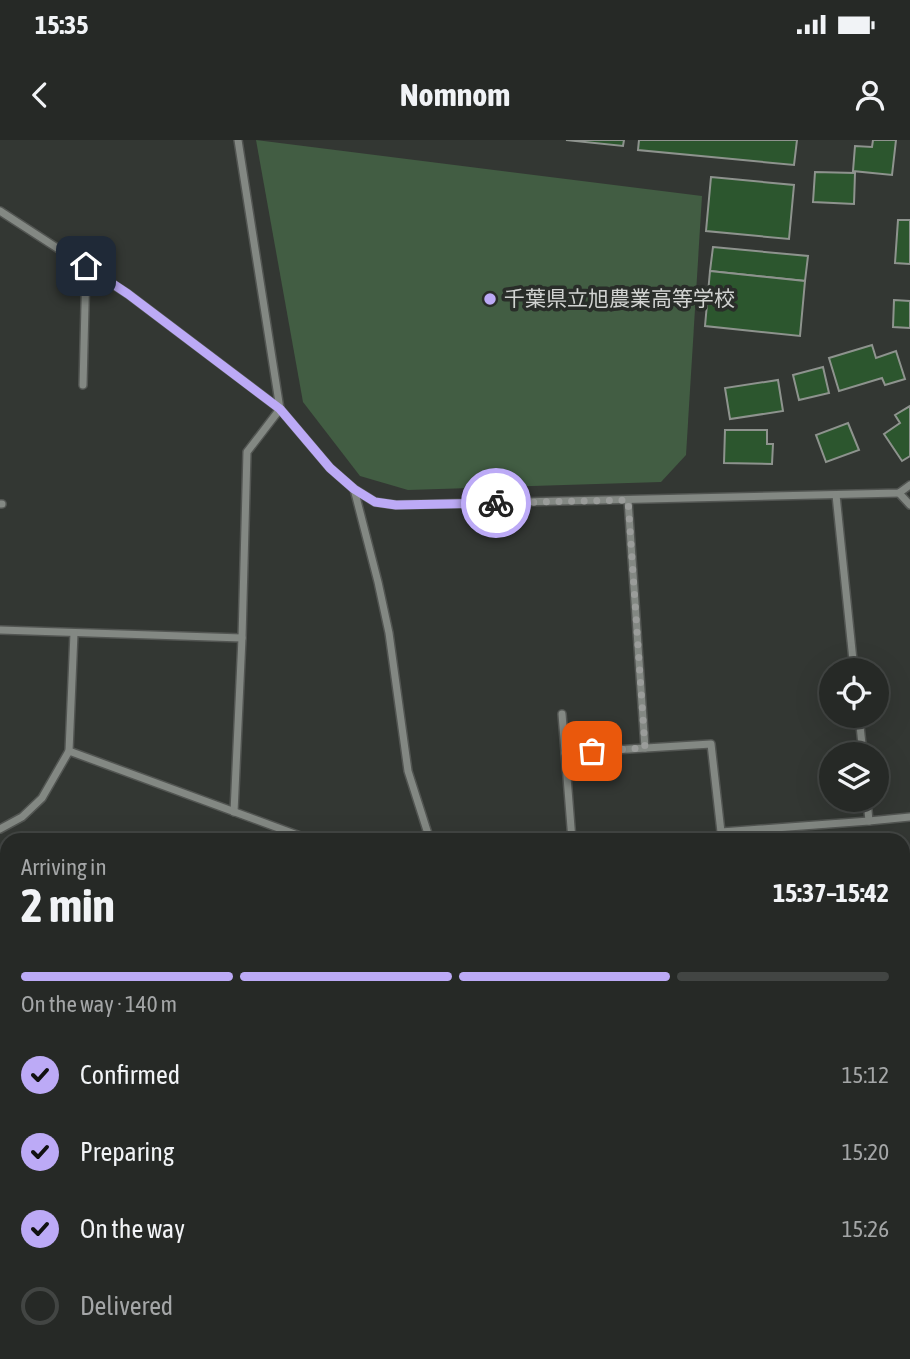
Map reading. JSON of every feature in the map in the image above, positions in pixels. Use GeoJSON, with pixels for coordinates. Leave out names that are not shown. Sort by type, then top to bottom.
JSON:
{"type":"FeatureCollection","features":[{"type":"Feature","properties":{"kind":"street"},"geometry":{"type":"LineString","coordinates":[[234,812],[247,452],[280,409],[238,140]]}},
{"type":"Feature","properties":{"kind":"street"},"geometry":{"type":"LineString","coordinates":[[0,211],[128,294],[280,409],[330,468],[354,489],[375,502],[396,505],[899,493],[910,485]]}},
{"type":"Feature","properties":{"kind":"street"},"geometry":{"type":"LineString","coordinates":[[83,385],[86,266]]}},
{"type":"Feature","properties":{"kind":"street"},"geometry":{"type":"LineString","coordinates":[[354,489],[379,582],[389,633],[408,771],[428,833]]}},
{"type":"Feature","properties":{"kind":"street"},"geometry":{"type":"LineString","coordinates":[[899,493],[910,505]]}},
{"type":"Feature","properties":{"kind":"street"},"geometry":{"type":"LineString","coordinates":[[836,495],[853,658]]}},
{"type":"Feature","properties":{"kind":"street"},"geometry":{"type":"LineString","coordinates":[[628,500],[645,748]]}},
{"type":"Feature","properties":{"kind":"street"},"geometry":{"type":"LineString","coordinates":[[0,630],[242,638]]}},
{"type":"Feature","properties":{"kind":"street"},"geometry":{"type":"LineString","coordinates":[[0,829],[22,817],[42,797],[68,751],[74,633]]}},
{"type":"Feature","properties":{"kind":"street"},"geometry":{"type":"LineString","coordinates":[[562,715],[571,833]]}},
{"type":"Feature","properties":{"kind":"street"},"geometry":{"type":"LineString","coordinates":[[565,753],[711,744],[721,832],[910,817]]}},
{"type":"Feature","properties":{"kind":"street"},"geometry":{"type":"LineString","coordinates":[[68,751],[292,833]]}},
{"type":"Feature","properties":{"kind":"street"},"geometry":{"type":"LineString","coordinates":[[868,812],[869,821]]}},
{"type":"Feature","properties":{"kind":"green space","name":"千葉県立旭農業高等学校"},"geometry":{"type":"Polygon","coordinates":[[[256,140],[702,196],[686,455],[661,482],[408,490],[360,476],[303,402],[256,140]]]}},
{"type":"Feature","properties":{"kind":"building"},"geometry":{"type":"Polygon","coordinates":[[[566,140],[624,140],[623,146],[566,140]]]}},
{"type":"Feature","properties":{"kind":"building"},"geometry":{"type":"Polygon","coordinates":[[[639,140],[797,140],[794,165],[638,150],[639,140]]]}},
{"type":"Feature","properties":{"kind":"building"},"geometry":{"type":"Polygon","coordinates":[[[873,140],[896,140],[892,175],[853,171],[855,146],[872,147],[873,140]]]}},
{"type":"Feature","properties":{"kind":"building"},"geometry":{"type":"Polygon","coordinates":[[[815,172],[855,173],[854,204],[813,202],[815,172]]]}},
{"type":"Feature","properties":{"kind":"building"},"geometry":{"type":"Polygon","coordinates":[[[711,177],[794,185],[789,239],[706,231],[711,177]]]}},
{"type":"Feature","properties":{"kind":"building"},"geometry":{"type":"Polygon","coordinates":[[[898,220],[910,220],[910,264],[895,263],[898,220]]]}},
{"type":"Feature","properties":{"kind":"building"},"geometry":{"type":"Polygon","coordinates":[[[713,247],[808,256],[805,281],[710,271],[713,247]]]}},
{"type":"Feature","properties":{"kind":"building"},"geometry":{"type":"Polygon","coordinates":[[[710,271],[805,281],[800,336],[705,326],[710,271]]]}},
{"type":"Feature","properties":{"kind":"building"},"geometry":{"type":"Polygon","coordinates":[[[894,300],[910,301],[910,328],[893,327],[894,300]]]}},
{"type":"Feature","properties":{"kind":"building"},"geometry":{"type":"Polygon","coordinates":[[[872,345],[876,358],[896,351],[905,379],[885,385],[882,378],[839,391],[829,358],[872,345]]]}},
{"type":"Feature","properties":{"kind":"building"},"geometry":{"type":"Polygon","coordinates":[[[823,367],[829,393],[799,400],[793,375],[823,367]]]}},
{"type":"Feature","properties":{"kind":"building"},"geometry":{"type":"Polygon","coordinates":[[[778,380],[783,411],[730,419],[725,388],[778,380]]]}},
{"type":"Feature","properties":{"kind":"building"},"geometry":{"type":"Polygon","coordinates":[[[910,406],[910,456],[902,461],[884,434],[900,423],[895,415],[910,406]]]}},
{"type":"Feature","properties":{"kind":"building"},"geometry":{"type":"Polygon","coordinates":[[[848,423],[859,450],[826,462],[816,435],[848,423]]]}},
{"type":"Feature","properties":{"kind":"building"},"geometry":{"type":"Polygon","coordinates":[[[725,430],[767,430],[767,444],[773,444],[772,464],[724,463],[725,430]]]}},
{"type":"Feature","properties":{"kind":"way so far"},"geometry":{"type":"LineString","coordinates":[[496,503],[628,500],[645,748],[592,751]]}},
{"type":"Feature","properties":{"kind":"place","name":"千葉県立旭農業高等学校"},"geometry":{"type":"Point","coordinates":[490,299]}},
{"type":"Feature","properties":{"kind":"route"},"geometry":{"type":"LineString","coordinates":[[86,266],[128,294],[280,409],[330,468],[354,489],[375,502],[396,505],[496,503]]}}]}
